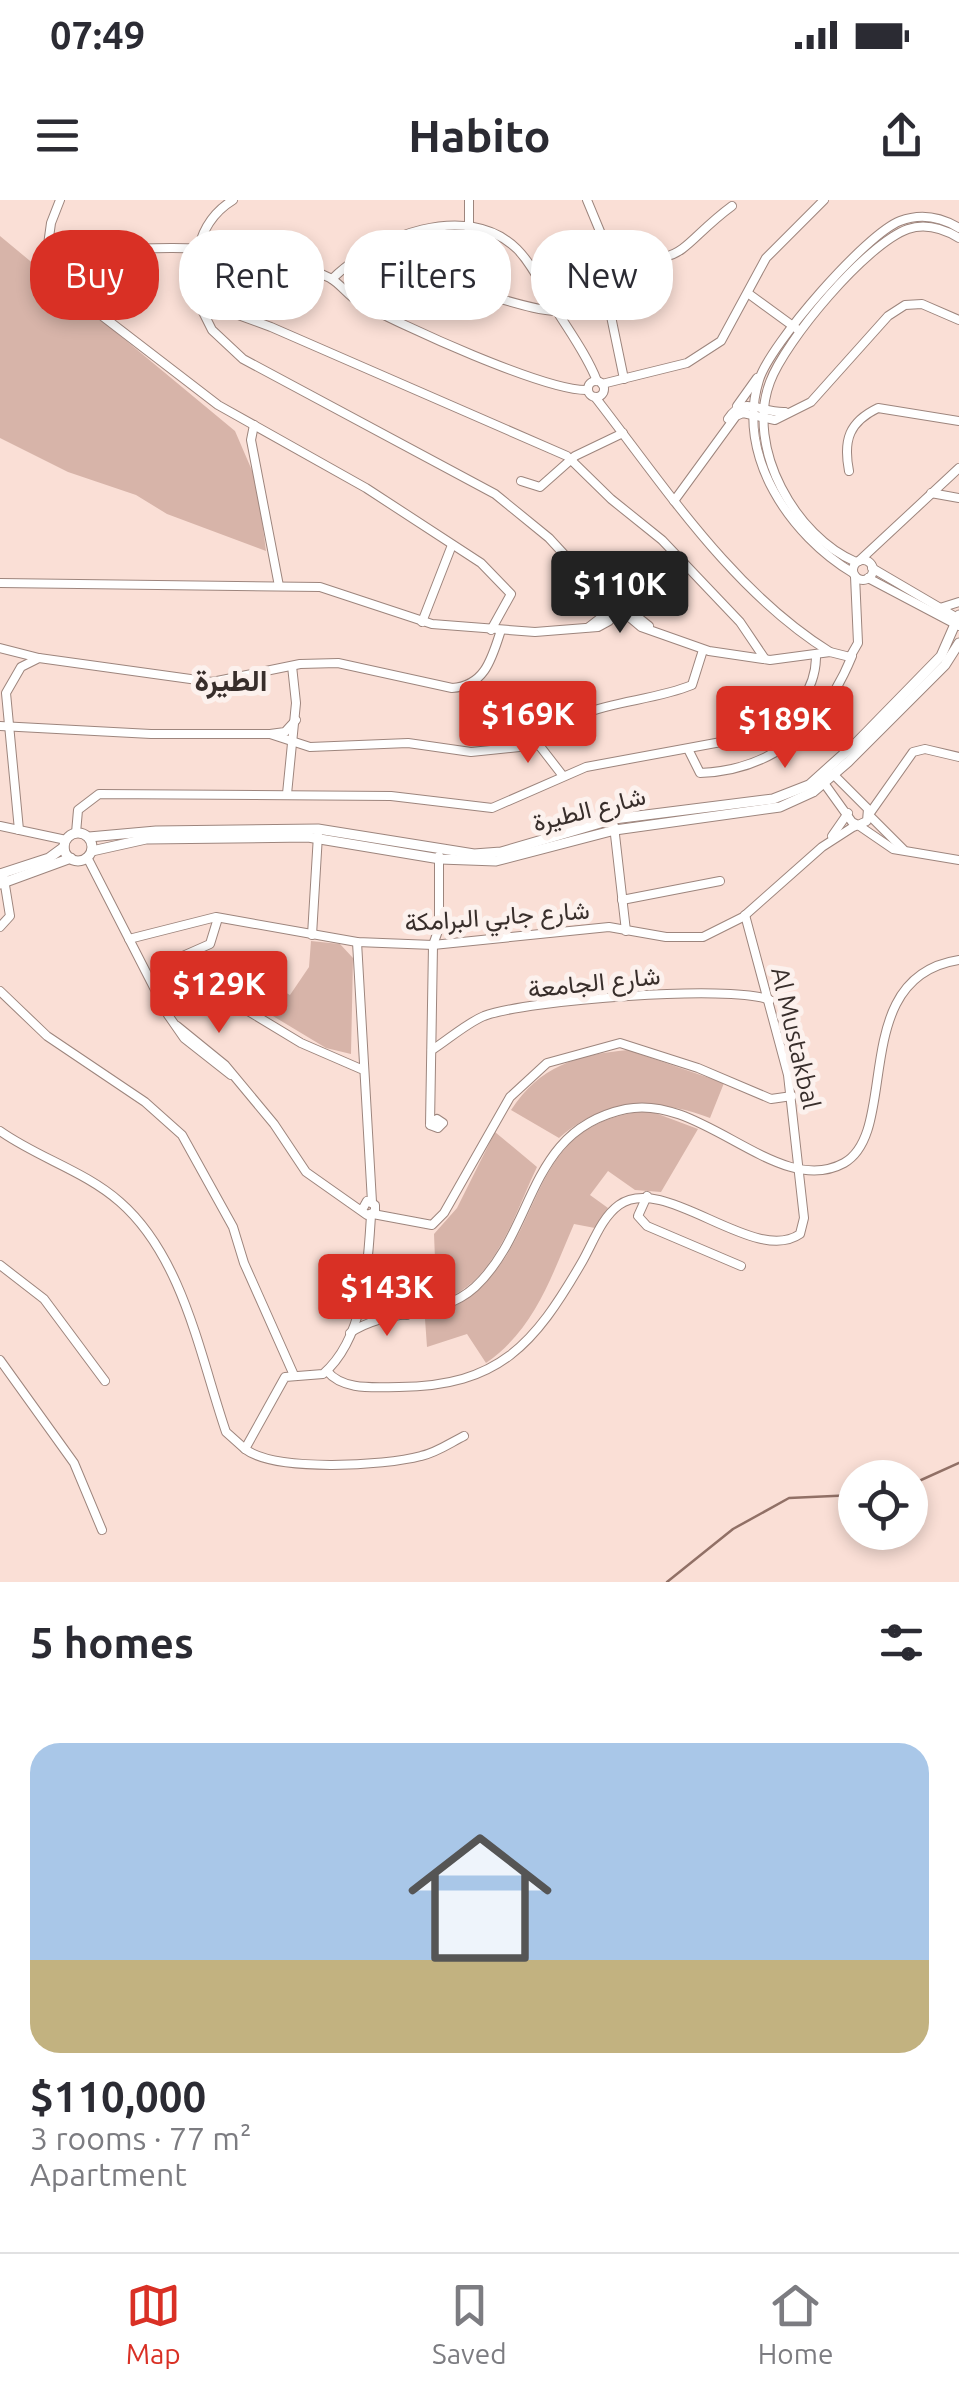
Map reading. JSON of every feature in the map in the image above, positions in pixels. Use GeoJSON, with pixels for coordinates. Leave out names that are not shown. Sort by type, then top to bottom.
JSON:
{"type":"FeatureCollection","features":[{"type":"Feature","properties":{"kind":"main road","name":"شارع الطيرة"},"geometry":{"type":"LineString","coordinates":[[827,777],[941,656],[958,621]]}},
{"type":"Feature","properties":{"kind":"main road","name":"شارع الطيرة"},"geometry":{"type":"LineString","coordinates":[[89,837],[156,831],[318,834],[439,856],[501,852],[614,824],[764,801],[827,777],[945,665],[959,642]]}},
{"type":"Feature","properties":{"kind":"main road"},"geometry":{"type":"LineString","coordinates":[[2,878],[49,858],[76,833],[89,837],[90,854]]}},
{"type":"Feature","properties":{"kind":"main road","name":"شارع الطيرة"},"geometry":{"type":"LineString","coordinates":[[70,858],[146,839],[318,834]]}},
{"type":"Feature","properties":{"kind":"main road"},"geometry":{"type":"LineString","coordinates":[[2,878],[70,858],[65,843]]}},
{"type":"Feature","properties":{"kind":"street"},"geometry":{"type":"LineString","coordinates":[[0,648],[39,658],[212,682],[292,666],[338,663],[440,686],[465,687],[487,668],[496,630],[511,599],[510,590],[481,562],[366,488],[175,375],[62,285],[48,252],[51,223],[60,200]]}},
{"type":"Feature","properties":{"kind":"street"},"geometry":{"type":"LineString","coordinates":[[206,230],[233,200]]}},
{"type":"Feature","properties":{"kind":"street"},"geometry":{"type":"LineString","coordinates":[[468,223],[469,200]]}},
{"type":"Feature","properties":{"kind":"street"},"geometry":{"type":"LineString","coordinates":[[587,200],[598,230]]}},
{"type":"Feature","properties":{"kind":"street"},"geometry":{"type":"LineString","coordinates":[[591,393],[600,382],[687,364],[713,347],[726,335],[766,258],[824,200]]}},
{"type":"Feature","properties":{"kind":"street"},"geometry":{"type":"LineString","coordinates":[[673,256],[683,252],[732,206]]}},
{"type":"Feature","properties":{"kind":"street"},"geometry":{"type":"LineString","coordinates":[[720,437],[766,366],[837,276],[893,225],[922,216],[959,228]]}},
{"type":"Feature","properties":{"kind":"street"},"geometry":{"type":"LineString","coordinates":[[332,279],[357,256],[399,236],[456,221],[497,234],[517,249],[531,271]]}},
{"type":"Feature","properties":{"kind":"street"},"geometry":{"type":"LineString","coordinates":[[958,621],[872,567],[836,554],[802,520],[776,472],[760,413],[769,383],[797,329],[893,237],[923,227],[959,238]]}},
{"type":"Feature","properties":{"kind":"street"},"geometry":{"type":"LineString","coordinates":[[324,276],[344,290]]}},
{"type":"Feature","properties":{"kind":"street"},"geometry":{"type":"LineString","coordinates":[[749,294],[797,329]]}},
{"type":"Feature","properties":{"kind":"street"},"geometry":{"type":"LineString","coordinates":[[737,406],[775,420],[811,402],[888,316],[905,305],[922,304],[959,320]]}},
{"type":"Feature","properties":{"kind":"street"},"geometry":{"type":"LineString","coordinates":[[207,320],[212,330],[243,359],[495,494],[550,538],[632,622]]}},
{"type":"Feature","properties":{"kind":"street"},"geometry":{"type":"LineString","coordinates":[[252,320],[570,460],[662,540],[740,622],[765,659]]}},
{"type":"Feature","properties":{"kind":"street"},"geometry":{"type":"LineString","coordinates":[[398,320],[474,354],[567,388],[603,392],[562,320]]}},
{"type":"Feature","properties":{"kind":"street"},"geometry":{"type":"LineString","coordinates":[[612,320],[624,379]]}},
{"type":"Feature","properties":{"kind":"street"},"geometry":{"type":"LineString","coordinates":[[766,366],[760,413],[764,466],[786,512],[821,553],[854,574],[958,621]]}},
{"type":"Feature","properties":{"kind":"street"},"geometry":{"type":"LineString","coordinates":[[591,393],[674,502],[760,597],[830,652],[852,656]]}},
{"type":"Feature","properties":{"kind":"street"},"geometry":{"type":"LineString","coordinates":[[849,471],[846,446],[851,428],[878,408],[959,421]]}},
{"type":"Feature","properties":{"kind":"street"},"geometry":{"type":"LineString","coordinates":[[674,502],[739,414],[760,413]]}},
{"type":"Feature","properties":{"kind":"street"},"geometry":{"type":"LineString","coordinates":[[254,425],[251,440],[279,586]]}},
{"type":"Feature","properties":{"kind":"street"},"geometry":{"type":"LineString","coordinates":[[520,481],[540,487],[570,460],[623,433]]}},
{"type":"Feature","properties":{"kind":"street"},"geometry":{"type":"LineString","coordinates":[[688,749],[700,773],[724,771],[779,753],[818,718],[858,643],[854,574],[858,562],[959,468]]}},
{"type":"Feature","properties":{"kind":"street"},"geometry":{"type":"LineString","coordinates":[[931,493],[959,498]]}},
{"type":"Feature","properties":{"kind":"street"},"geometry":{"type":"LineString","coordinates":[[857,599],[872,567],[877,542]]}},
{"type":"Feature","properties":{"kind":"street"},"geometry":{"type":"LineString","coordinates":[[422,622],[452,545]]}},
{"type":"Feature","properties":{"kind":"street"},"geometry":{"type":"LineString","coordinates":[[590,580],[603,596],[662,635]]}},
{"type":"Feature","properties":{"kind":"street"},"geometry":{"type":"LineString","coordinates":[[0,583],[279,586],[338,591],[422,622],[496,630],[588,628],[618,607]]}},
{"type":"Feature","properties":{"kind":"street"},"geometry":{"type":"LineString","coordinates":[[603,596],[603,621]]}},
{"type":"Feature","properties":{"kind":"street"},"geometry":{"type":"LineString","coordinates":[[940,608],[959,602]]}},
{"type":"Feature","properties":{"kind":"street"},"geometry":{"type":"LineString","coordinates":[[603,621],[632,622],[703,650],[765,659],[816,658],[830,652]]}},
{"type":"Feature","properties":{"kind":"street"},"geometry":{"type":"LineString","coordinates":[[270,734],[292,744],[365,748],[408,743],[470,752],[539,745],[552,730],[572,717],[692,685],[703,650]]}},
{"type":"Feature","properties":{"kind":"street"},"geometry":{"type":"LineString","coordinates":[[19,830],[4,725],[6,702],[20,667],[39,658]]}},
{"type":"Feature","properties":{"kind":"street"},"geometry":{"type":"LineString","coordinates":[[76,833],[78,810],[99,794],[391,796],[492,808],[604,762],[752,738],[776,727],[809,692],[816,658]]}},
{"type":"Feature","properties":{"kind":"street"},"geometry":{"type":"LineString","coordinates":[[287,794],[296,720],[292,666]]}},
{"type":"Feature","properties":{"kind":"street"},"geometry":{"type":"LineString","coordinates":[[0,680],[14,680]]}},
{"type":"Feature","properties":{"kind":"street"},"geometry":{"type":"LineString","coordinates":[[4,725],[151,734],[270,734],[284,732],[296,720]]}},
{"type":"Feature","properties":{"kind":"street"},"geometry":{"type":"LineString","coordinates":[[539,745],[563,776]]}},
{"type":"Feature","properties":{"kind":"street"},"geometry":{"type":"LineString","coordinates":[[822,847],[858,826],[870,814],[886,785],[918,749],[959,756]]}},
{"type":"Feature","properties":{"kind":"street"},"geometry":{"type":"LineString","coordinates":[[827,777],[859,802],[907,852]]}},
{"type":"Feature","properties":{"kind":"street"},"geometry":{"type":"LineString","coordinates":[[827,777],[858,826],[885,846],[959,860]]}},
{"type":"Feature","properties":{"kind":"street"},"geometry":{"type":"LineString","coordinates":[[859,802],[886,785]]}},
{"type":"Feature","properties":{"kind":"street"},"geometry":{"type":"LineString","coordinates":[[822,847],[848,813]]}},
{"type":"Feature","properties":{"kind":"street"},"geometry":{"type":"LineString","coordinates":[[614,824],[626,931]]}},
{"type":"Feature","properties":{"kind":"street"},"geometry":{"type":"LineString","coordinates":[[0,826],[65,843]]}},
{"type":"Feature","properties":{"kind":"street"},"geometry":{"type":"LineString","coordinates":[[312,935],[318,834]]}},
{"type":"Feature","properties":{"kind":"street","name":"شارع جابي البرامكة"},"geometry":{"type":"LineString","coordinates":[[218,918],[357,942],[432,944],[609,927],[702,936],[745,915],[822,847]]}},
{"type":"Feature","properties":{"kind":"street"},"geometry":{"type":"LineString","coordinates":[[90,854],[166,1012],[177,1026],[232,1076],[274,1124],[294,1159],[340,1196],[395,1218],[424,1226],[438,1220],[522,1082],[547,1063],[600,1046],[635,1046],[771,1099],[792,1096]]}},
{"type":"Feature","properties":{"kind":"street"},"geometry":{"type":"LineString","coordinates":[[430,1125],[432,944],[439,928],[439,856]]}},
{"type":"Feature","properties":{"kind":"street"},"geometry":{"type":"LineString","coordinates":[[0,927],[10,916],[2,878]]}},
{"type":"Feature","properties":{"kind":"street"},"geometry":{"type":"LineString","coordinates":[[622,900],[720,882]]}},
{"type":"Feature","properties":{"kind":"street","name":"Al Mustakbal"},"geometry":{"type":"LineString","coordinates":[[648,1196],[733,1229],[792,1239],[804,1225],[792,1096],[745,915]]}},
{"type":"Feature","properties":{"kind":"street"},"geometry":{"type":"LineString","coordinates":[[130,938],[218,918],[210,944],[176,959],[203,979],[212,993]]}},
{"type":"Feature","properties":{"kind":"street"},"geometry":{"type":"LineString","coordinates":[[245,1449],[282,1381],[294,1373],[318,1375],[327,1371],[350,1332],[356,1313],[370,1244],[357,942]]}},
{"type":"Feature","properties":{"kind":"street"},"geometry":{"type":"LineString","coordinates":[[350,1332],[364,1324],[459,1299],[485,1276],[555,1151],[572,1132],[596,1118],[642,1107],[667,1110],[800,1172],[832,1168],[858,1152],[892,1016],[922,974],[959,960]]}},
{"type":"Feature","properties":{"kind":"street"},"geometry":{"type":"LineString","coordinates":[[0,991],[47,1036],[145,1102],[182,1135],[233,1227],[244,1263],[294,1373]]}},
{"type":"Feature","properties":{"kind":"street","name":"شارع الجامعة"},"geometry":{"type":"LineString","coordinates":[[432,1050],[484,1016],[525,1008],[694,992],[770,1000]]}},
{"type":"Feature","properties":{"kind":"street"},"geometry":{"type":"LineString","coordinates":[[166,1012],[212,993],[227,996],[301,1043],[362,1069]]}},
{"type":"Feature","properties":{"kind":"street"},"geometry":{"type":"LineString","coordinates":[[0,1131],[103,1189],[142,1226],[172,1277],[226,1432],[245,1449],[267,1462],[302,1466],[421,1457],[464,1436]]}},
{"type":"Feature","properties":{"kind":"street"},"geometry":{"type":"LineString","coordinates":[[327,1371],[342,1384],[423,1386],[451,1385],[494,1368],[509,1358],[551,1310],[612,1210],[627,1200],[648,1196]]}},
{"type":"Feature","properties":{"kind":"street"},"geometry":{"type":"LineString","coordinates":[[648,1196],[638,1216],[647,1226],[741,1266]]}},
{"type":"Feature","properties":{"kind":"street"},"geometry":{"type":"LineString","coordinates":[[368,1255],[376,1302],[382,1313]]}},
{"type":"Feature","properties":{"kind":"street"},"geometry":{"type":"LineString","coordinates":[[0,1265],[44,1299],[105,1381]]}},
{"type":"Feature","properties":{"kind":"street"},"geometry":{"type":"LineString","coordinates":[[356,1313],[407,1314]]}},
{"type":"Feature","properties":{"kind":"street"},"geometry":{"type":"LineString","coordinates":[[0,1360],[74,1463],[102,1530]]}},
{"type":"Feature","properties":{"kind":"shaded area"},"geometry":{"type":"Polygon","coordinates":[[[0,236],[30,261],[30,320],[101,320],[235,431],[257,482],[266,551],[167,514],[136,495],[68,472],[0,438],[0,236]]]}},
{"type":"Feature","properties":{"kind":"shaded area"},"geometry":{"type":"Polygon","coordinates":[[[311,941],[340,944],[353,958],[351,1054],[326,1048],[248,1001],[259,978],[290,995],[309,967],[311,941]]]}},
{"type":"Feature","properties":{"kind":"shaded area"},"geometry":{"type":"Polygon","coordinates":[[[628,1050],[724,1083],[710,1118],[670,1107],[631,1105],[594,1115],[559,1138],[511,1110],[534,1083],[561,1065],[628,1050]]]}},
{"type":"Feature","properties":{"kind":"shaded area"},"geometry":{"type":"Polygon","coordinates":[[[650,1111],[698,1129],[661,1192],[635,1190],[608,1171],[590,1195],[608,1208],[595,1228],[574,1224],[540,1301],[503,1349],[486,1363],[467,1334],[427,1347],[425,1319],[468,1298],[498,1268],[559,1156],[580,1135],[609,1119],[650,1111]]]}},
{"type":"Feature","properties":{"kind":"shaded area"},"geometry":{"type":"Polygon","coordinates":[[[495,1132],[537,1167],[509,1230],[485,1269],[451,1297],[429,1303],[427,1260],[435,1259],[434,1234],[457,1208],[495,1132]]]}},
{"type":"Feature","properties":{"kind":"waterway"},"geometry":{"type":"LineString","coordinates":[[928,1477],[959,1463]]}},
{"type":"Feature","properties":{"kind":"waterway"},"geometry":{"type":"LineString","coordinates":[[667,1582],[733,1529],[789,1498],[838,1496]]}},
{"type":"Feature","properties":{"kind":"district","name":"الطيرة"},"geometry":{"type":"Point","coordinates":[231,680]}}]}
